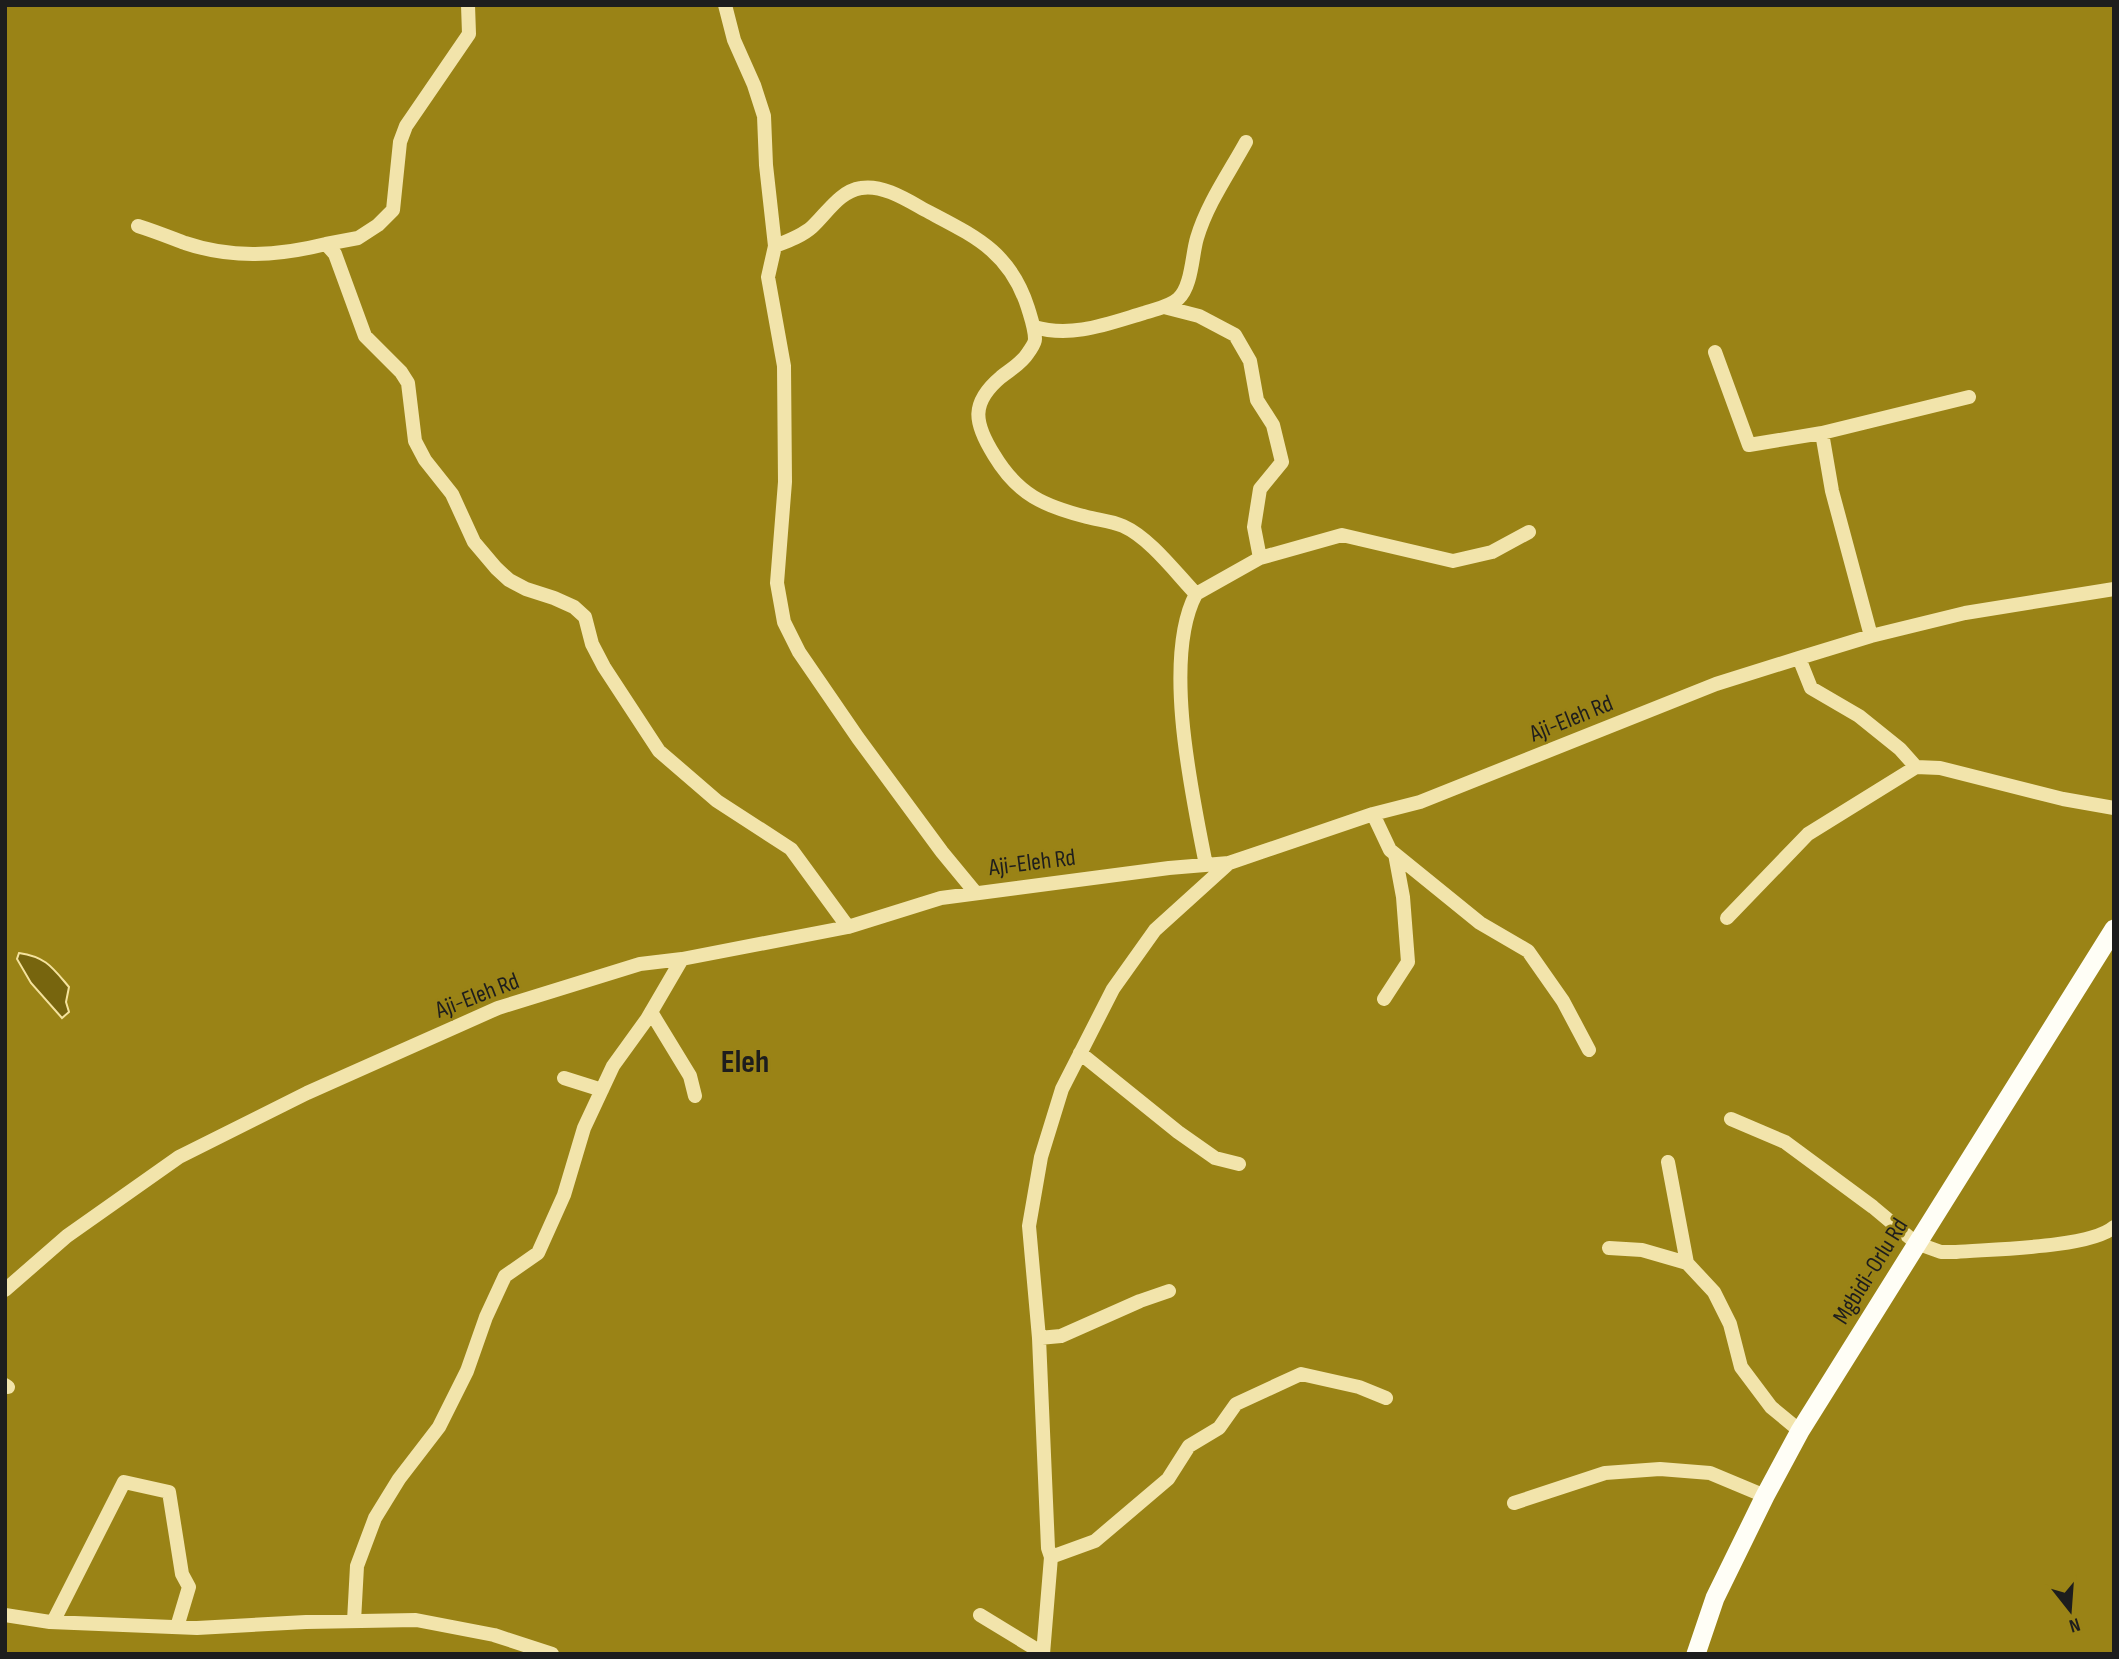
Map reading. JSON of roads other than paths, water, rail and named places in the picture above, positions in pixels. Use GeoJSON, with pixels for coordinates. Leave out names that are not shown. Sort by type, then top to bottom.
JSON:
{"type":"FeatureCollection","features":[{"type":"Feature","properties":{"kind":"main road","name":"Mgbidi-Orlu Rd"},"geometry":{"type":"LineString","coordinates":[[1696,1654],[1715,1598],[1800,1431],[2114,929]]}},
{"type":"Feature","properties":{"kind":"street"},"geometry":{"type":"LineString","coordinates":[[138,226],[207,249],[238,255],[284,253],[358,238],[378,225],[393,210],[400,142],[411,120],[469,34],[468,5]]}},
{"type":"Feature","properties":{"kind":"street"},"geometry":{"type":"LineString","coordinates":[[725,5],[734,40],[764,116],[766,165],[775,246],[768,277],[784,366],[785,482],[778,583],[784,622],[799,652],[858,738],[975,892]]}},
{"type":"Feature","properties":{"kind":"street"},"geometry":{"type":"LineString","coordinates":[[1034,327],[1048,331],[1089,329],[1164,307],[1178,299],[1185,290],[1205,216],[1245,142]]}},
{"type":"Feature","properties":{"kind":"street"},"geometry":{"type":"LineString","coordinates":[[775,246],[811,228],[849,192],[872,187],[919,206],[989,246],[1010,269],[1024,296],[1034,327],[1035,342],[1023,361],[999,378],[981,398],[976,412],[992,453],[1009,478],[1030,497],[1053,507],[1122,525],[1142,538],[1196,594]]}},
{"type":"Feature","properties":{"kind":"street"},"geometry":{"type":"LineString","coordinates":[[326,244],[335,254],[365,337],[401,372],[408,383],[415,441],[425,460],[452,494],[474,542],[496,569],[509,580],[526,589],[554,597],[574,607],[585,617],[592,644],[604,667],[659,751],[717,801],[792,849],[848,927]]}},
{"type":"Feature","properties":{"kind":"street"},"geometry":{"type":"LineString","coordinates":[[1164,307],[1199,316],[1235,335],[1250,360],[1257,400],[1273,425],[1282,462],[1260,489],[1254,527],[1260,558]]}},
{"type":"Feature","properties":{"kind":"street"},"geometry":{"type":"LineString","coordinates":[[1715,352],[1749,445],[1822,433],[1969,397]]}},
{"type":"Feature","properties":{"kind":"street"},"geometry":{"type":"LineString","coordinates":[[1822,433],[1832,491],[1871,636]]}},
{"type":"Feature","properties":{"kind":"street"},"geometry":{"type":"LineString","coordinates":[[1206,865],[1186,749],[1179,672],[1186,612],[1196,594],[1260,558],[1342,535],[1453,561],[1492,552],[1529,532]]}},
{"type":"Feature","properties":{"kind":"street","name":"Aji-Eleh Rd"},"geometry":{"type":"LineString","coordinates":[[5,1290],[67,1236],[179,1157],[307,1093],[498,1008],[640,964],[848,927],[941,898],[1229,863],[1373,814],[1420,802],[1716,684],[1799,658],[1871,636],[1965,613],[2114,589]]}},
{"type":"Feature","properties":{"kind":"street"},"geometry":{"type":"LineString","coordinates":[[1799,658],[1811,688],[1859,716],[1900,749],[1916,767]]}},
{"type":"Feature","properties":{"kind":"street"},"geometry":{"type":"LineString","coordinates":[[1727,918],[1808,834],[1916,767],[1940,768],[2063,799],[2114,808]]}},
{"type":"Feature","properties":{"kind":"street"},"geometry":{"type":"LineString","coordinates":[[1373,814],[1390,850],[1480,923],[1528,950],[1563,1001],[1589,1050]]}},
{"type":"Feature","properties":{"kind":"street"},"geometry":{"type":"LineString","coordinates":[[1384,999],[1408,962],[1403,897],[1395,854]]}},
{"type":"Feature","properties":{"kind":"street"},"geometry":{"type":"LineString","coordinates":[[980,1615],[1043,1653],[1051,1557],[1048,1548],[1039,1338],[1029,1226],[1041,1157],[1062,1089],[1113,989],[1155,930],[1229,863]]}},
{"type":"Feature","properties":{"kind":"street"},"geometry":{"type":"LineString","coordinates":[[354,1621],[357,1566],[374,1518],[399,1479],[439,1427],[467,1371],[486,1317],[505,1276],[538,1253],[564,1195],[584,1128],[613,1066],[651,1012],[682,958]]}},
{"type":"Feature","properties":{"kind":"street"},"geometry":{"type":"LineString","coordinates":[[651,1012],[690,1076],[695,1097]]}},
{"type":"Feature","properties":{"kind":"street"},"geometry":{"type":"LineString","coordinates":[[1080,1053],[1196,1145],[1215,1158],[1239,1164]]}},
{"type":"Feature","properties":{"kind":"street"},"geometry":{"type":"LineString","coordinates":[[564,1078],[602,1090]]}},
{"type":"Feature","properties":{"kind":"street"},"geometry":{"type":"LineString","coordinates":[[1731,1119],[1785,1142],[1873,1207],[1916,1244],[1941,1252],[2087,1239],[2107,1233],[2114,1227]]}},
{"type":"Feature","properties":{"kind":"street"},"geometry":{"type":"LineString","coordinates":[[1668,1162],[1688,1263],[1714,1292],[1720,1303],[1730,1324],[1741,1367],[1772,1407],[1800,1431]]}},
{"type":"Feature","properties":{"kind":"street"},"geometry":{"type":"LineString","coordinates":[[1609,1248],[1642,1250],[1688,1263]]}},
{"type":"Feature","properties":{"kind":"street"},"geometry":{"type":"LineString","coordinates":[[1039,1338],[1060,1336],[1140,1301],[1170,1291]]}},
{"type":"Feature","properties":{"kind":"street"},"geometry":{"type":"LineString","coordinates":[[1051,1557],[1095,1541],[1168,1479],[1189,1446],[1219,1428],[1236,1404],[1301,1374],[1359,1387],[1386,1398]]}},
{"type":"Feature","properties":{"kind":"street"},"geometry":{"type":"LineString","coordinates":[[1514,1503],[1605,1473],[1660,1469],[1710,1473],[1765,1496]]}},
{"type":"Feature","properties":{"kind":"street"},"geometry":{"type":"LineString","coordinates":[[53,1622],[124,1482],[169,1492],[182,1574],[189,1587],[177,1627]]}},
{"type":"Feature","properties":{"kind":"street"},"geometry":{"type":"LineString","coordinates":[[5,1615],[53,1622],[177,1627],[416,1620],[494,1635],[552,1654]]}},
{"type":"Feature","properties":{"kind":"district","name":"Eleh"},"geometry":{"type":"Point","coordinates":[745,1061]}}]}
